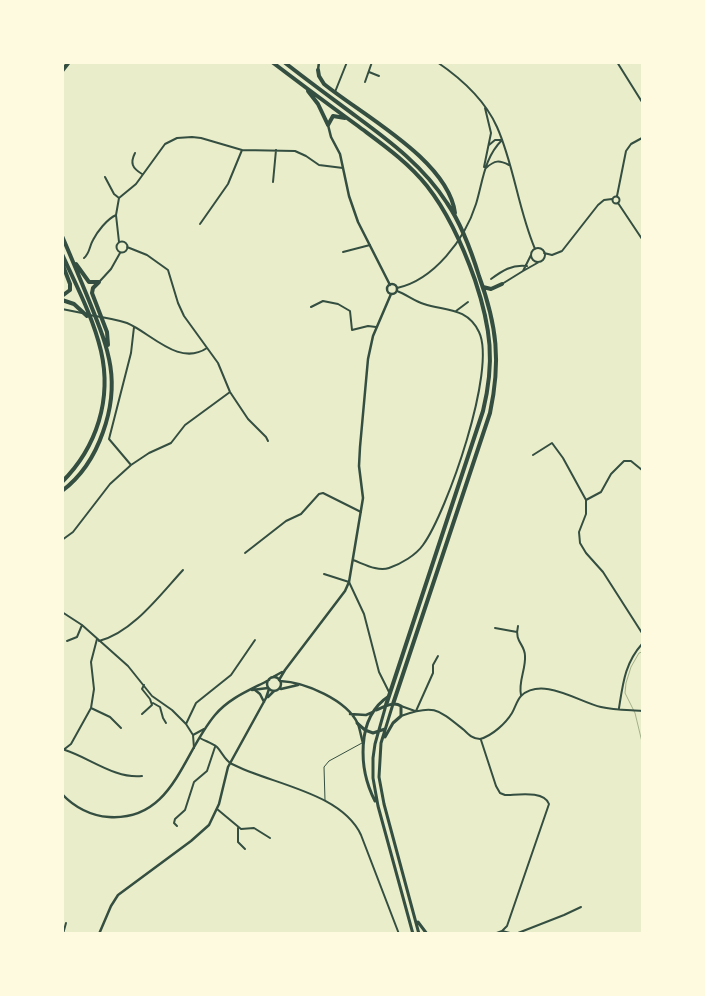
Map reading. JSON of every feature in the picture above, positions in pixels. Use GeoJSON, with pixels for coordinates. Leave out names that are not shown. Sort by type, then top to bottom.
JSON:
{"type":"FeatureCollection","features":[{"type":"Feature","properties":{"kind":"highway"},"geometry":{"type":"LineString","coordinates":[[62,71],[69,62]]}},
{"type":"Feature","properties":{"kind":"highway"},"geometry":{"type":"LineString","coordinates":[[272,62],[395,154],[414,172],[438,200],[449,218],[466,255],[482,302],[489,332],[488,390],[479,426],[386,705],[378,733],[372,767],[372,778],[378,806],[412,933]]}},
{"type":"Feature","properties":{"kind":"highway"},"geometry":{"type":"LineString","coordinates":[[284,62],[403,152],[432,182],[455,215],[466,236],[495,331],[497,353],[496,377],[490,413],[381,743],[378,768],[381,793],[419,934]]}},
{"type":"Feature","properties":{"kind":"highway"},"geometry":{"type":"LineString","coordinates":[[318,70],[324,84],[419,155],[446,190],[454,206],[455,215]]}},
{"type":"Feature","properties":{"kind":"highway"},"geometry":{"type":"LineString","coordinates":[[305,87],[318,104],[328,125]]}},
{"type":"Feature","properties":{"kind":"highway"},"geometry":{"type":"LineString","coordinates":[[328,125],[333,116],[348,119]]}},
{"type":"Feature","properties":{"kind":"highway"},"geometry":{"type":"LineString","coordinates":[[62,236],[101,328],[109,355]]}},
{"type":"Feature","properties":{"kind":"highway"},"geometry":{"type":"LineString","coordinates":[[62,254],[101,350],[104,368],[104,400],[91,442],[75,469],[62,482]]}},
{"type":"Feature","properties":{"kind":"highway"},"geometry":{"type":"LineString","coordinates":[[72,258],[89,282],[99,282]]}},
{"type":"Feature","properties":{"kind":"highway"},"geometry":{"type":"LineString","coordinates":[[62,263],[70,284],[70,290],[62,296]]}},
{"type":"Feature","properties":{"kind":"highway"},"geometry":{"type":"LineString","coordinates":[[62,491],[82,472],[90,461],[108,420],[112,401],[107,332],[92,293],[93,288],[99,282]]}},
{"type":"Feature","properties":{"kind":"highway"},"geometry":{"type":"LineString","coordinates":[[483,287],[491,289],[502,284]]}},
{"type":"Feature","properties":{"kind":"highway"},"geometry":{"type":"LineString","coordinates":[[62,300],[74,304],[81,309],[90,321]]}},
{"type":"Feature","properties":{"kind":"highway"},"geometry":{"type":"LineString","coordinates":[[378,806],[368,786],[364,772],[363,743],[369,721],[390,695]]}},
{"type":"Feature","properties":{"kind":"highway"},"geometry":{"type":"LineString","coordinates":[[357,723],[365,730],[378,733],[401,716],[401,706],[386,705],[376,711]]}},
{"type":"Feature","properties":{"kind":"highway"},"geometry":{"type":"LineString","coordinates":[[381,743],[393,723]]}},
{"type":"Feature","properties":{"kind":"highway"},"geometry":{"type":"LineString","coordinates":[[415,919],[427,934]]}},
{"type":"Feature","properties":{"kind":"street"},"geometry":{"type":"LineString","coordinates":[[318,70],[319,62]]}},
{"type":"Feature","properties":{"kind":"street"},"geometry":{"type":"LineString","coordinates":[[335,92],[347,62]]}},
{"type":"Feature","properties":{"kind":"street"},"geometry":{"type":"LineString","coordinates":[[365,82],[372,62]]}},
{"type":"Feature","properties":{"kind":"street"},"geometry":{"type":"LineString","coordinates":[[437,62],[454,74],[484,106],[496,126],[502,140],[520,210],[535,249]]}},
{"type":"Feature","properties":{"kind":"street"},"geometry":{"type":"LineString","coordinates":[[617,62],[642,102]]}},
{"type":"Feature","properties":{"kind":"street"},"geometry":{"type":"LineString","coordinates":[[369,72],[379,76]]}},
{"type":"Feature","properties":{"kind":"street"},"geometry":{"type":"LineString","coordinates":[[280,689],[283,672],[346,591],[350,582],[363,490],[359,466],[368,359],[376,327],[391,294],[419,278],[440,262],[459,241],[472,216],[491,133],[484,106]]}},
{"type":"Feature","properties":{"kind":"street"},"geometry":{"type":"LineString","coordinates":[[328,125],[331,137],[340,154],[353,209],[390,285],[394,285],[397,289],[424,304],[456,311],[469,320],[479,332],[482,350],[482,373],[478,402],[450,488],[426,540],[416,552],[395,566],[383,570],[353,560]]}},
{"type":"Feature","properties":{"kind":"street"},"geometry":{"type":"LineString","coordinates":[[120,253],[116,248],[119,242],[116,215],[119,198],[136,184],[165,144],[177,138],[201,138],[242,150],[295,151],[319,165],[343,168]]}},
{"type":"Feature","properties":{"kind":"street"},"geometry":{"type":"LineString","coordinates":[[618,203],[620,199],[617,196],[626,150],[631,144],[642,138]]}},
{"type":"Feature","properties":{"kind":"street"},"geometry":{"type":"LineString","coordinates":[[489,145],[495,140],[502,140]]}},
{"type":"Feature","properties":{"kind":"street"},"geometry":{"type":"LineString","coordinates":[[484,169],[494,149],[502,140]]}},
{"type":"Feature","properties":{"kind":"street"},"geometry":{"type":"LineString","coordinates":[[200,224],[228,184],[242,150]]}},
{"type":"Feature","properties":{"kind":"street"},"geometry":{"type":"LineString","coordinates":[[273,182],[276,150]]}},
{"type":"Feature","properties":{"kind":"street"},"geometry":{"type":"LineString","coordinates":[[135,153],[132,166],[142,174]]}},
{"type":"Feature","properties":{"kind":"street"},"geometry":{"type":"LineString","coordinates":[[484,169],[493,161],[498,160],[509,165]]}},
{"type":"Feature","properties":{"kind":"street"},"geometry":{"type":"LineString","coordinates":[[105,178],[114,194],[119,198]]}},
{"type":"Feature","properties":{"kind":"street"},"geometry":{"type":"LineString","coordinates":[[535,249],[540,249],[552,255],[562,251],[598,204],[617,196]]}},
{"type":"Feature","properties":{"kind":"street"},"geometry":{"type":"LineString","coordinates":[[612,199],[614,203],[618,203],[642,238]]}},
{"type":"Feature","properties":{"kind":"street"},"geometry":{"type":"LineString","coordinates":[[84,258],[90,251],[94,239],[111,218],[116,215]]}},
{"type":"Feature","properties":{"kind":"street"},"geometry":{"type":"LineString","coordinates":[[119,242],[123,242],[127,247],[147,255],[168,270],[184,316],[218,363],[230,392],[248,419],[266,436],[268,441]]}},
{"type":"Feature","properties":{"kind":"street"},"geometry":{"type":"LineString","coordinates":[[343,252],[370,245]]}},
{"type":"Feature","properties":{"kind":"street"},"geometry":{"type":"LineString","coordinates":[[99,282],[111,270],[120,253],[126,251],[127,247]]}},
{"type":"Feature","properties":{"kind":"street"},"geometry":{"type":"LineString","coordinates":[[524,271],[535,249]]}},
{"type":"Feature","properties":{"kind":"street"},"geometry":{"type":"LineString","coordinates":[[502,284],[540,261],[544,257],[544,252]]}},
{"type":"Feature","properties":{"kind":"street"},"geometry":{"type":"LineString","coordinates":[[531,255],[534,260],[540,261]]}},
{"type":"Feature","properties":{"kind":"street"},"geometry":{"type":"LineString","coordinates":[[491,280],[504,269],[512,266],[527,266]]}},
{"type":"Feature","properties":{"kind":"street"},"geometry":{"type":"LineString","coordinates":[[390,285],[387,290],[391,294]]}},
{"type":"Feature","properties":{"kind":"street"},"geometry":{"type":"LineString","coordinates":[[311,307],[322,301],[338,304],[350,311],[352,330],[368,326],[376,327]]}},
{"type":"Feature","properties":{"kind":"street"},"geometry":{"type":"LineString","coordinates":[[456,311],[468,302]]}},
{"type":"Feature","properties":{"kind":"street"},"geometry":{"type":"LineString","coordinates":[[63,309],[114,320],[134,327],[176,352],[195,353],[207,348]]}},
{"type":"Feature","properties":{"kind":"street"},"geometry":{"type":"LineString","coordinates":[[132,465],[109,439],[131,353],[134,327]]}},
{"type":"Feature","properties":{"kind":"street"},"geometry":{"type":"LineString","coordinates":[[62,540],[73,532],[110,484],[149,453],[171,443],[185,425],[230,392]]}},
{"type":"Feature","properties":{"kind":"street"},"geometry":{"type":"LineString","coordinates":[[532,455],[550,444],[554,444],[586,500],[586,514],[579,532],[580,543],[586,553],[603,572],[642,633]]}},
{"type":"Feature","properties":{"kind":"street"},"geometry":{"type":"LineString","coordinates":[[586,500],[601,492],[611,474],[624,461],[631,461],[642,470]]}},
{"type":"Feature","properties":{"kind":"street"},"geometry":{"type":"LineString","coordinates":[[245,553],[286,521],[301,514],[319,494],[323,493],[361,512]]}},
{"type":"Feature","properties":{"kind":"street"},"geometry":{"type":"LineString","coordinates":[[99,641],[122,632],[150,606],[183,570]]}},
{"type":"Feature","properties":{"kind":"street"},"geometry":{"type":"LineString","coordinates":[[324,574],[350,582],[364,614],[379,672],[390,695]]}},
{"type":"Feature","properties":{"kind":"street"},"geometry":{"type":"LineString","coordinates":[[62,612],[97,638],[128,666],[158,701],[172,710],[186,724],[193,735],[194,748]]}},
{"type":"Feature","properties":{"kind":"street"},"geometry":{"type":"LineString","coordinates":[[68,641],[77,637],[82,625]]}},
{"type":"Feature","properties":{"kind":"street"},"geometry":{"type":"LineString","coordinates":[[480,740],[490,735],[505,721],[521,695],[520,687],[525,656],[519,642],[518,626]]}},
{"type":"Feature","properties":{"kind":"street"},"geometry":{"type":"LineString","coordinates":[[495,628],[517,632]]}},
{"type":"Feature","properties":{"kind":"street"},"geometry":{"type":"LineString","coordinates":[[64,751],[71,744],[91,708],[94,689],[91,662],[97,638]]}},
{"type":"Feature","properties":{"kind":"street"},"geometry":{"type":"LineString","coordinates":[[186,724],[196,703],[231,675],[255,640]]}},
{"type":"Feature","properties":{"kind":"street"},"geometry":{"type":"LineString","coordinates":[[619,709],[622,687],[630,659],[642,644]]}},
{"type":"Feature","properties":{"kind":"street"},"geometry":{"type":"LineString","coordinates":[[416,711],[433,673],[433,666],[438,656]]}},
{"type":"Feature","properties":{"kind":"street"},"geometry":{"type":"LineString","coordinates":[[62,794],[79,808],[99,816],[116,817],[138,813],[155,804],[166,793],[214,716],[228,702],[283,672]]}},
{"type":"Feature","properties":{"kind":"street"},"geometry":{"type":"LineString","coordinates":[[283,672],[287,682]]}},
{"type":"Feature","properties":{"kind":"street"},"geometry":{"type":"LineString","coordinates":[[273,678],[321,692],[338,703],[357,723],[363,743]]}},
{"type":"Feature","properties":{"kind":"street"},"geometry":{"type":"LineString","coordinates":[[98,934],[118,895],[204,831],[211,822],[217,809],[230,764],[266,698],[269,680]]}},
{"type":"Feature","properties":{"kind":"street"},"geometry":{"type":"LineString","coordinates":[[266,698],[274,691],[298,685]]}},
{"type":"Feature","properties":{"kind":"street"},"geometry":{"type":"LineString","coordinates":[[144,686],[142,689],[152,702],[160,707],[166,723]]}},
{"type":"Feature","properties":{"kind":"street"},"geometry":{"type":"LineString","coordinates":[[250,690],[268,688],[274,691]]}},
{"type":"Feature","properties":{"kind":"street"},"geometry":{"type":"LineString","coordinates":[[521,695],[535,690],[549,689],[600,707],[642,711]]}},
{"type":"Feature","properties":{"kind":"street"},"geometry":{"type":"LineString","coordinates":[[255,690],[260,694],[264,702]]}},
{"type":"Feature","properties":{"kind":"street"},"geometry":{"type":"LineString","coordinates":[[142,714],[151,706],[152,702]]}},
{"type":"Feature","properties":{"kind":"street"},"geometry":{"type":"LineString","coordinates":[[401,706],[416,711]]}},
{"type":"Feature","properties":{"kind":"street"},"geometry":{"type":"LineString","coordinates":[[91,708],[110,717],[121,728]]}},
{"type":"Feature","properties":{"kind":"street"},"geometry":{"type":"LineString","coordinates":[[401,716],[416,711],[437,710],[473,737],[480,740],[500,793],[505,795],[541,796],[547,799],[549,804],[507,926],[502,931],[494,934]]}},
{"type":"Feature","properties":{"kind":"street"},"geometry":{"type":"LineString","coordinates":[[350,714],[366,715],[376,711]]}},
{"type":"Feature","properties":{"kind":"street"},"geometry":{"type":"LineString","coordinates":[[193,735],[206,727]]}},
{"type":"Feature","properties":{"kind":"street"},"geometry":{"type":"LineString","coordinates":[[200,738],[216,747],[230,764],[311,794],[345,814],[357,826],[399,934]]}},
{"type":"Feature","properties":{"kind":"street"},"geometry":{"type":"LineString","coordinates":[[178,826],[174,823],[175,819],[185,810],[194,782],[207,771],[216,747]]}},
{"type":"Feature","properties":{"kind":"street"},"geometry":{"type":"LineString","coordinates":[[64,751],[80,755],[122,775],[142,776]]}},
{"type":"Feature","properties":{"kind":"street"},"geometry":{"type":"LineString","coordinates":[[217,809],[238,828],[254,828],[270,838]]}},
{"type":"Feature","properties":{"kind":"street"},"geometry":{"type":"LineString","coordinates":[[238,828],[238,842],[245,849]]}},
{"type":"Feature","properties":{"kind":"street"},"geometry":{"type":"LineString","coordinates":[[502,931],[510,934],[518,932],[581,907]]}},
{"type":"Feature","properties":{"kind":"street"},"geometry":{"type":"LineString","coordinates":[[63,934],[66,923]]}},
{"type":"Feature","properties":{"kind":"lane"},"geometry":{"type":"LineString","coordinates":[[325,801],[324,767],[339,755],[363,743]]}},
{"type":"Feature","properties":{"kind":"waterway"},"geometry":{"type":"LineString","coordinates":[[642,652],[639,653],[631,667],[625,693],[635,713],[642,742]]}}]}
